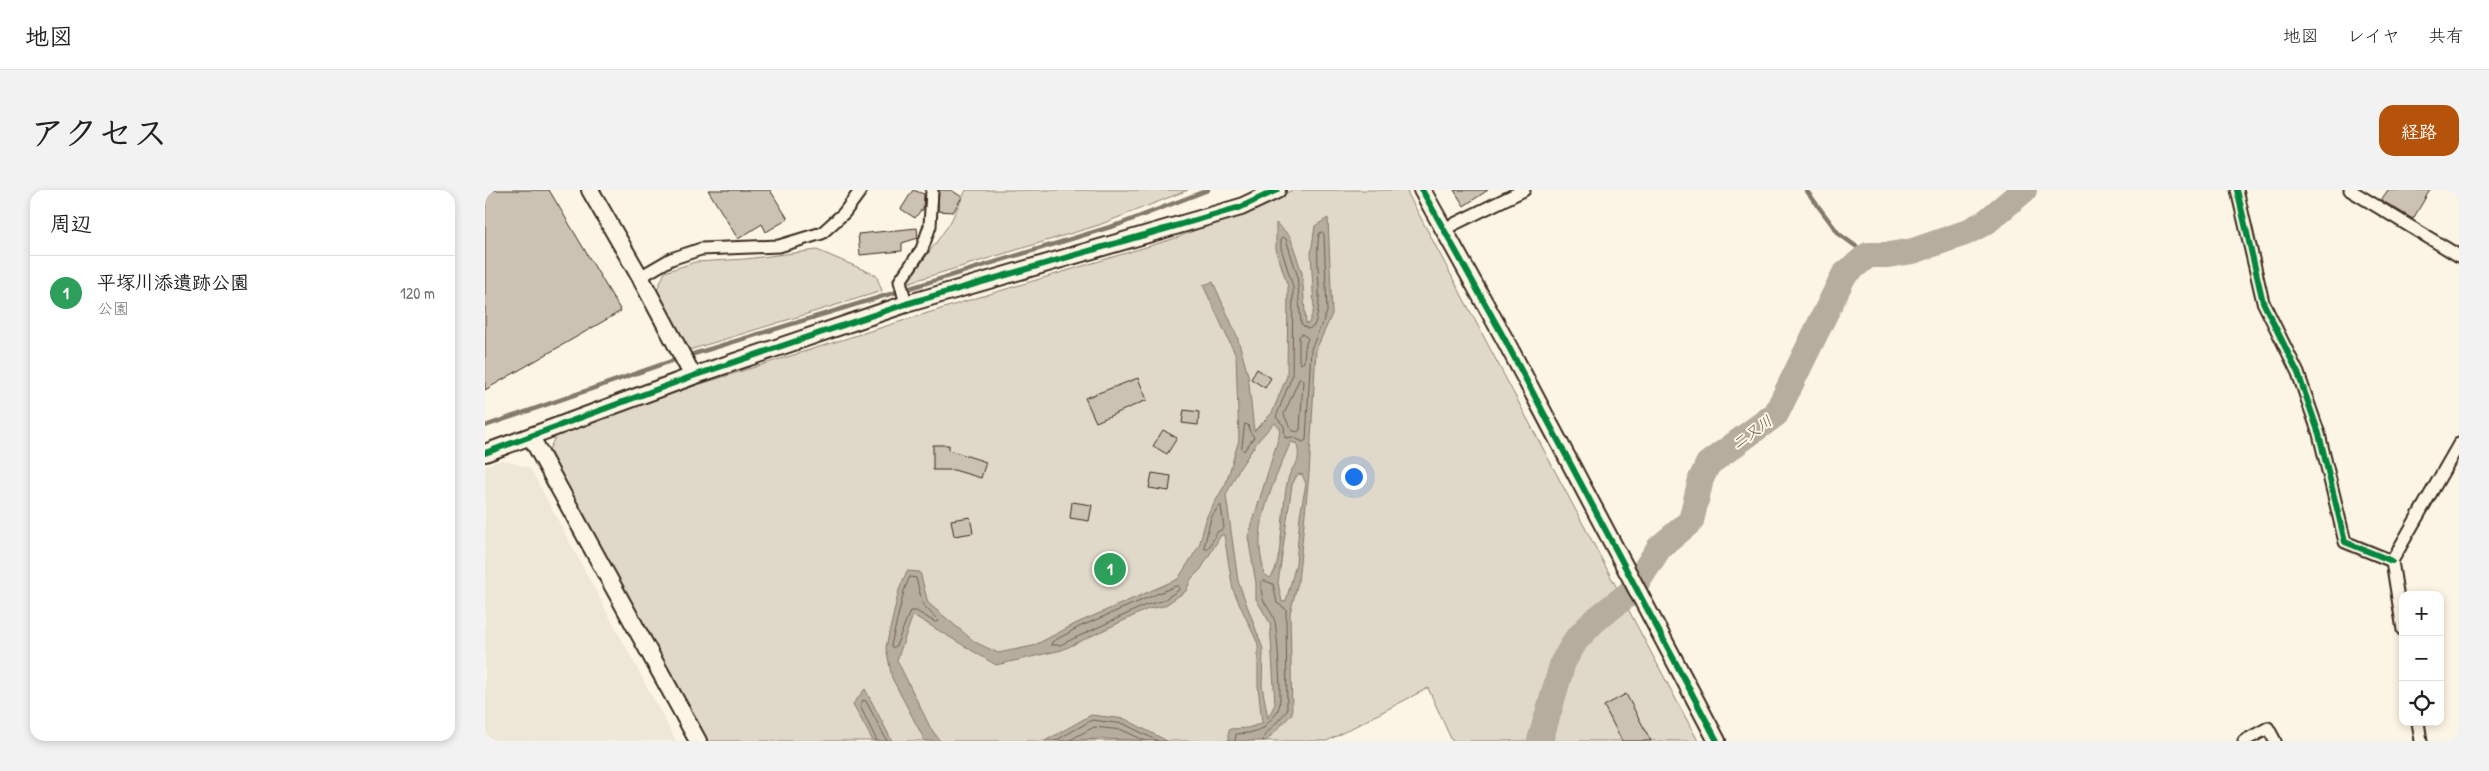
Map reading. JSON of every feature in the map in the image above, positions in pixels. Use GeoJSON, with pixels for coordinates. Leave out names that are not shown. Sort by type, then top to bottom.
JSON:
{"type":"FeatureCollection","features":[{"type":"Feature","properties":{"kind":"street"},"geometry":{"type":"LineString","coordinates":[[590,190],[640,277],[689,370]]}},
{"type":"Feature","properties":{"kind":"street"},"geometry":{"type":"LineString","coordinates":[[640,277],[671,259],[701,250],[779,246],[822,233],[844,213],[861,190]]}},
{"type":"Feature","properties":{"kind":"street"},"geometry":{"type":"LineString","coordinates":[[905,304],[900,281],[922,249],[929,226],[932,190]]}},
{"type":"Feature","properties":{"kind":"street"},"geometry":{"type":"LineString","coordinates":[[485,453],[531,437],[689,370],[905,304],[1241,207],[1277,190]]}},
{"type":"Feature","properties":{"kind":"street"},"geometry":{"type":"LineString","coordinates":[[1422,190],[1717,741]]}},
{"type":"Feature","properties":{"kind":"street"},"geometry":{"type":"LineString","coordinates":[[1444,229],[1524,190]]}},
{"type":"Feature","properties":{"kind":"street"},"geometry":{"type":"LineString","coordinates":[[2237,190],[2263,302],[2298,373],[2319,434],[2345,542],[2392,561]]}},
{"type":"Feature","properties":{"kind":"street"},"geometry":{"type":"LineString","coordinates":[[2350,190],[2459,256]]}},
{"type":"Feature","properties":{"kind":"street"},"geometry":{"type":"LineString","coordinates":[[531,437],[698,741]]}},
{"type":"Feature","properties":{"kind":"street"},"geometry":{"type":"LineString","coordinates":[[2399,605],[2392,561],[2459,444]]}},
{"type":"Feature","properties":{"kind":"street"},"geometry":{"type":"LineString","coordinates":[[2419,726],[2421,741]]}},
{"type":"Feature","properties":{"kind":"street"},"geometry":{"type":"LineString","coordinates":[[2244,741],[2267,728],[2275,741]]}},
{"type":"Feature","properties":{"kind":"shaded area"},"geometry":{"type":"Polygon","coordinates":[[[966,190],[1188,190],[1099,225],[907,283],[950,223],[966,190]]]}},
{"type":"Feature","properties":{"kind":"shaded area"},"geometry":{"type":"Polygon","coordinates":[[[1293,190],[1406,190],[1698,741],[1452,741],[1428,688],[1327,741],[706,741],[549,450],[555,437],[678,391],[1176,238],[1293,190]]]}},
{"type":"Feature","properties":{"kind":"shaded area"},"geometry":{"type":"Polygon","coordinates":[[[817,250],[876,275],[882,291],[686,351],[656,292],[665,272],[695,262],[745,259],[817,250]]]}},
{"type":"Feature","properties":{"kind":"shaded area"},"geometry":{"type":"Polygon","coordinates":[[[502,460],[530,468],[676,741],[485,741],[485,466],[502,460]]]}},
{"type":"Feature","properties":{"kind":"water"},"geometry":{"type":"Polygon","coordinates":[[[1328,218],[1332,314],[1316,350],[1309,474],[1298,582],[1290,613],[1292,714],[1266,741],[1229,741],[1228,734],[1230,729],[1248,728],[1262,723],[1258,686],[1258,644],[1233,590],[1224,535],[1221,535],[1201,569],[1191,579],[1186,591],[1164,606],[1148,609],[1062,650],[996,665],[913,615],[897,660],[930,727],[940,741],[925,741],[892,678],[886,647],[899,590],[907,571],[920,572],[928,603],[975,642],[998,653],[1033,646],[1077,623],[1178,579],[1199,546],[1207,516],[1226,483],[1239,440],[1236,356],[1203,285],[1213,282],[1237,336],[1248,375],[1254,431],[1272,413],[1287,376],[1288,287],[1276,249],[1276,223],[1290,236],[1302,273],[1306,324],[1309,323],[1314,309],[1311,253],[1315,226],[1328,218]],[[1274,423],[1258,441],[1239,469],[1226,495],[1238,581],[1263,649],[1262,686],[1268,718],[1275,704],[1270,623],[1256,599],[1256,583],[1248,537],[1280,428],[1274,423]],[[1291,442],[1270,493],[1262,521],[1260,554],[1264,574],[1270,578],[1275,571],[1278,560],[1286,486],[1291,471],[1298,460],[1297,444],[1291,442]],[[1302,474],[1297,475],[1292,485],[1278,583],[1282,602],[1286,601],[1296,564],[1300,515],[1306,484],[1302,474]]]}},
{"type":"Feature","properties":{"kind":"water"},"geometry":{"type":"Polygon","coordinates":[[[865,689],[892,741],[873,741],[853,704],[865,689]]]}},
{"type":"Feature","properties":{"kind":"water"},"geometry":{"type":"Polygon","coordinates":[[[1091,715],[1125,719],[1167,741],[1102,739],[1045,741],[1091,715]]]}},
{"type":"Feature","properties":{"kind":"building"},"geometry":{"type":"Polygon","coordinates":[[[485,190],[549,190],[621,311],[485,390],[485,190]]]}},
{"type":"Feature","properties":{"kind":"building"},"geometry":{"type":"Polygon","coordinates":[[[708,190],[770,190],[788,219],[766,232],[762,224],[738,239],[708,190]]]}},
{"type":"Feature","properties":{"kind":"building"},"geometry":{"type":"Polygon","coordinates":[[[913,190],[924,194],[923,210],[915,218],[901,209],[913,190]]]}},
{"type":"Feature","properties":{"kind":"building"},"geometry":{"type":"Polygon","coordinates":[[[939,190],[951,190],[962,197],[953,212],[938,211],[939,190]]]}},
{"type":"Feature","properties":{"kind":"building"},"geometry":{"type":"Polygon","coordinates":[[[1454,190],[1488,190],[1464,206],[1454,190]]]}},
{"type":"Feature","properties":{"kind":"building"},"geometry":{"type":"Polygon","coordinates":[[[2388,190],[2430,190],[2413,219],[2381,200],[2388,190]]]}},
{"type":"Feature","properties":{"kind":"building"},"geometry":{"type":"Polygon","coordinates":[[[917,228],[918,238],[902,243],[902,251],[860,255],[858,234],[917,228]]]}},
{"type":"Feature","properties":{"kind":"building"},"geometry":{"type":"Polygon","coordinates":[[[1257,369],[1271,378],[1265,388],[1251,379],[1257,369]]]}},
{"type":"Feature","properties":{"kind":"building"},"geometry":{"type":"Polygon","coordinates":[[[1138,378],[1147,400],[1096,422],[1085,398],[1138,378]]]}},
{"type":"Feature","properties":{"kind":"building"},"geometry":{"type":"Polygon","coordinates":[[[1184,410],[1199,412],[1198,425],[1182,423],[1184,410]]]}},
{"type":"Feature","properties":{"kind":"building"},"geometry":{"type":"Polygon","coordinates":[[[1163,430],[1177,438],[1167,454],[1153,446],[1163,430]]]}},
{"type":"Feature","properties":{"kind":"building"},"geometry":{"type":"Polygon","coordinates":[[[933,445],[949,445],[949,450],[986,462],[981,478],[954,470],[933,470],[933,445]]]}},
{"type":"Feature","properties":{"kind":"building"},"geometry":{"type":"Polygon","coordinates":[[[1152,473],[1171,476],[1169,491],[1149,488],[1152,473]]]}},
{"type":"Feature","properties":{"kind":"building"},"geometry":{"type":"Polygon","coordinates":[[[1072,502],[1092,505],[1089,521],[1070,518],[1072,502]]]}},
{"type":"Feature","properties":{"kind":"building"},"geometry":{"type":"Polygon","coordinates":[[[970,517],[973,533],[954,536],[951,520],[970,517]]]}},
{"type":"Feature","properties":{"kind":"building"},"geometry":{"type":"Polygon","coordinates":[[[1626,694],[1651,741],[1622,741],[1604,706],[1626,694]]]}},
{"type":"Feature","properties":{"kind":"waterway"},"geometry":{"type":"LineString","coordinates":[[687,356],[1120,224],[1208,190]]}},
{"type":"Feature","properties":{"kind":"waterway"},"geometry":{"type":"LineString","coordinates":[[1806,190],[1839,234],[1868,255]]}},
{"type":"Feature","properties":{"kind":"waterway","name":"二又川"},"geometry":{"type":"LineString","coordinates":[[1540,741],[1563,662],[1576,640],[1594,621],[1631,592],[1659,548],[1691,521],[1701,479],[1708,464],[1776,414],[1844,275],[1868,255],[1888,255],[1913,251],[1965,233],[1986,222],[2024,190]]}},
{"type":"Feature","properties":{"kind":"waterway"},"geometry":{"type":"LineString","coordinates":[[485,426],[680,358]]}},
{"type":"Feature","properties":{"kind":"cycle path"},"geometry":{"type":"LineString","coordinates":[[485,453],[693,376],[906,304],[1241,207],[1277,190]]}},
{"type":"Feature","properties":{"kind":"cycle path"},"geometry":{"type":"LineString","coordinates":[[1422,190],[1504,338],[1717,741]]}},
{"type":"Feature","properties":{"kind":"cycle path"},"geometry":{"type":"LineString","coordinates":[[2237,190],[2263,302],[2298,373],[2319,434],[2345,542],[2392,561]]}},
{"type":"Feature","properties":{"kind":"place","name":"平塚川添遺跡公園"},"geometry":{"type":"Point","coordinates":[1110,569]}}]}
